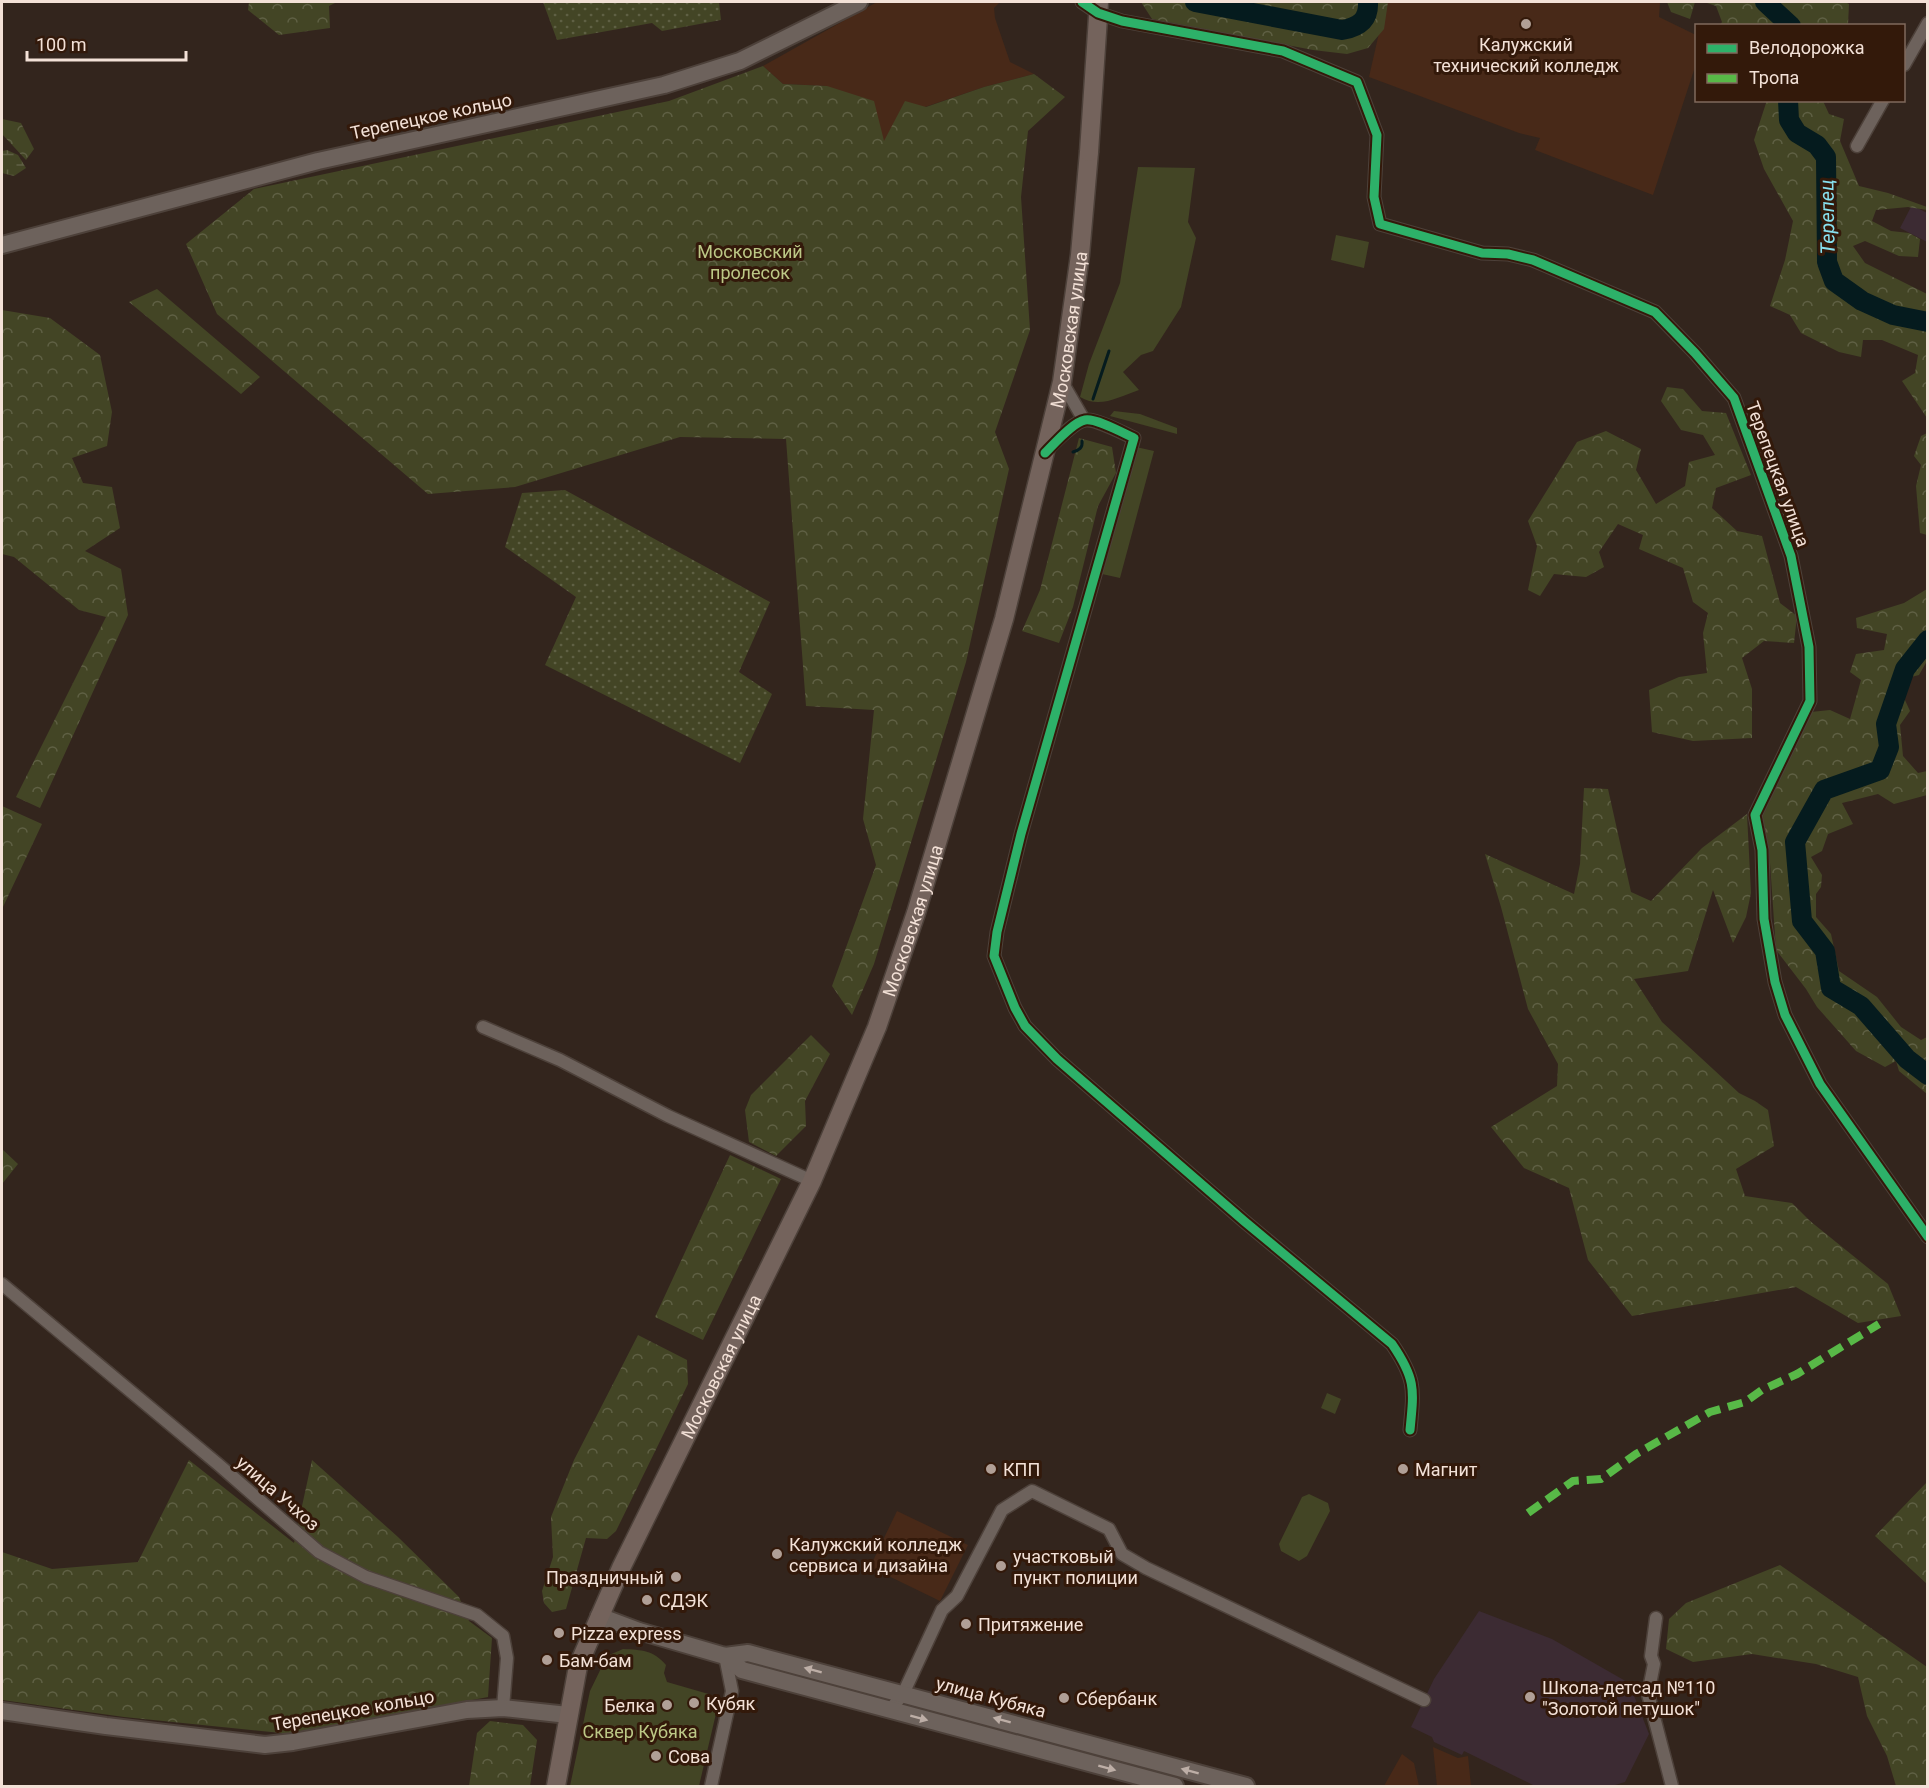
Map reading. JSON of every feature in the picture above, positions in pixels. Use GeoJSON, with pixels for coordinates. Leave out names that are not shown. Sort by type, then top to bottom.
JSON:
{"type":"FeatureCollection","features":[{"type":"Feature","properties":{"kind":"main road","name":"Московская улица"},"geometry":{"type":"LineString","coordinates":[[556,1786],[578,1666],[621,1568],[812,1181],[877,1028],[916,913],[1004,619],[1062,382],[1080,255],[1098,2]]}},
{"type":"Feature","properties":{"kind":"street","name":"Терепецкое кольцо"},"geometry":{"type":"LineString","coordinates":[[2,244],[318,161],[664,85],[740,61],[859,2]]}},
{"type":"Feature","properties":{"kind":"street","name":"Терепецкая улица"},"geometry":{"type":"LineString","coordinates":[[1082,2],[1098,13],[1122,21],[1283,51],[1358,82],[1377,135],[1374,197],[1380,224],[1482,253],[1508,254],[1533,260],[1655,312],[1734,398],[1791,556],[1809,647],[1809,701],[1755,815],[1762,850],[1764,919],[1775,982],[1785,1016],[1820,1084],[1928,1237]]}},
{"type":"Feature","properties":{"kind":"street"},"geometry":{"type":"LineString","coordinates":[[1905,63],[1928,23]]}},
{"type":"Feature","properties":{"kind":"street"},"geometry":{"type":"LineString","coordinates":[[1857,146],[1882,102]]}},
{"type":"Feature","properties":{"kind":"street"},"geometry":{"type":"LineString","coordinates":[[1062,382],[1084,420]]}},
{"type":"Feature","properties":{"kind":"street"},"geometry":{"type":"LineString","coordinates":[[1045,453],[1069,430],[1084,420],[1093,421],[1134,438],[1021,834],[997,932],[994,956],[1015,1008],[1025,1026],[1057,1059],[1244,1221],[1392,1344],[1406,1364],[1412,1380],[1413,1402],[1410,1430]]}},
{"type":"Feature","properties":{"kind":"street"},"geometry":{"type":"LineString","coordinates":[[483,1027],[560,1060],[668,1116],[812,1181]]}},
{"type":"Feature","properties":{"kind":"street","name":"улица Учхоз"},"geometry":{"type":"LineString","coordinates":[[2,1284],[319,1552],[366,1577],[477,1615],[503,1636],[507,1658],[503,1708]]}},
{"type":"Feature","properties":{"kind":"street"},"geometry":{"type":"LineString","coordinates":[[890,1710],[903,1694],[942,1610],[957,1596],[1002,1510],[1032,1491],[1109,1529],[1122,1554],[1146,1568],[1424,1700]]}},
{"type":"Feature","properties":{"kind":"street","name":"улица Кубяка"},"geometry":{"type":"LineString","coordinates":[[599,1616],[639,1632],[725,1656],[748,1653],[1246,1786]]}},
{"type":"Feature","properties":{"kind":"street"},"geometry":{"type":"LineString","coordinates":[[1656,1618],[1651,1656],[1654,1664],[1648,1694],[1672,1786]]}},
{"type":"Feature","properties":{"kind":"street"},"geometry":{"type":"LineString","coordinates":[[711,1786],[732,1691],[725,1656]]}},
{"type":"Feature","properties":{"kind":"street","name":"улица Кубяка"},"geometry":{"type":"LineString","coordinates":[[725,1656],[742,1670],[1175,1786]]}},
{"type":"Feature","properties":{"kind":"street","name":"Терепецкое кольцо"},"geometry":{"type":"LineString","coordinates":[[2,1711],[266,1744],[293,1742],[467,1710],[503,1708],[568,1715]]}},
{"type":"Feature","properties":{"kind":"shaded area"},"geometry":{"type":"Polygon","coordinates":[[[877,2],[1000,2],[994,8],[995,18],[1010,62],[1034,74],[984,87],[925,107],[884,142],[827,86],[783,84],[763,66],[877,2]]]}},
{"type":"Feature","properties":{"kind":"shaded area"},"geometry":{"type":"Polygon","coordinates":[[[1386,2],[1660,2],[1659,17],[1695,35],[1695,67],[1653,195],[1535,150],[1540,138],[1519,133],[1369,77],[1386,2]]]}},
{"type":"Feature","properties":{"kind":"shaded area"},"geometry":{"type":"Polygon","coordinates":[[[1912,205],[1927,213],[1927,242],[1900,228],[1912,205]]]}},
{"type":"Feature","properties":{"kind":"shaded area"},"geometry":{"type":"Polygon","coordinates":[[[897,1511],[968,1545],[940,1601],[870,1567],[897,1511]]]}},
{"type":"Feature","properties":{"kind":"shaded area","name":"Школа-детсад №110 \"Золотой петушок\""},"geometry":{"type":"Polygon","coordinates":[[[1479,1611],[1552,1639],[1629,1683],[1649,1734],[1625,1782],[1612,1786],[1535,1786],[1464,1751],[1462,1755],[1434,1742],[1432,1737],[1411,1727],[1434,1679],[1479,1611]]]}},
{"type":"Feature","properties":{"kind":"shaded area"},"geometry":{"type":"Polygon","coordinates":[[[1433,1747],[1458,1758],[1468,1756],[1471,1786],[1437,1786],[1433,1747]]]}},
{"type":"Feature","properties":{"kind":"shaded area"},"geometry":{"type":"Polygon","coordinates":[[[1402,1754],[1414,1763],[1419,1786],[1384,1786],[1402,1754]]]}},
{"type":"Feature","properties":{"kind":"green space"},"geometry":{"type":"Polygon","coordinates":[[[249,2],[337,2],[329,6],[330,28],[279,35],[248,10],[249,2]]]}},
{"type":"Feature","properties":{"kind":"green space"},"geometry":{"type":"Polygon","coordinates":[[[543,2],[719,2],[721,20],[662,31],[652,23],[557,40],[543,2]]]}},
{"type":"Feature","properties":{"kind":"green space"},"geometry":{"type":"Polygon","coordinates":[[[1141,2],[1388,2],[1384,29],[1368,48],[1347,54],[1313,50],[1152,19],[1141,2]]]}},
{"type":"Feature","properties":{"kind":"green space"},"geometry":{"type":"Polygon","coordinates":[[[1667,2],[1695,2],[1690,19],[1671,12],[1667,2]]]}},
{"type":"Feature","properties":{"kind":"green space"},"geometry":{"type":"Polygon","coordinates":[[[1704,2],[1845,2],[1849,4],[1848,24],[1721,24],[1716,6],[1704,2]]]}},
{"type":"Feature","properties":{"kind":"green space","name":"Московский пролесок"},"geometry":{"type":"Polygon","coordinates":[[[763,66],[783,84],[827,86],[874,101],[884,141],[905,101],[926,107],[984,87],[1034,74],[1065,97],[1028,131],[1021,197],[1030,330],[995,432],[1009,469],[966,662],[874,964],[852,1015],[832,986],[876,865],[863,819],[874,710],[806,706],[786,439],[680,437],[515,487],[428,494],[217,314],[186,244],[254,189],[669,101],[763,66]]]}},
{"type":"Feature","properties":{"kind":"green space"},"geometry":{"type":"Polygon","coordinates":[[[1766,102],[1823,102],[1829,114],[1844,119],[1840,141],[1859,186],[1888,193],[1927,207],[1927,210],[1908,207],[1876,210],[1872,221],[1891,231],[1909,233],[1920,239],[1918,257],[1899,256],[1865,241],[1853,246],[1865,263],[1927,294],[1927,418],[1902,381],[1915,373],[1918,355],[1882,340],[1863,340],[1861,357],[1839,352],[1801,333],[1790,315],[1770,306],[1785,260],[1793,221],[1764,169],[1754,140],[1766,102]]]}},
{"type":"Feature","properties":{"kind":"green space"},"geometry":{"type":"Polygon","coordinates":[[[2,119],[21,123],[34,149],[26,160],[2,134],[2,119]]]}},
{"type":"Feature","properties":{"kind":"green space"},"geometry":{"type":"Polygon","coordinates":[[[7,150],[18,155],[26,168],[14,176],[2,173],[2,151],[7,150]]]}},
{"type":"Feature","properties":{"kind":"green space"},"geometry":{"type":"Polygon","coordinates":[[[1138,167],[1195,168],[1188,222],[1196,238],[1181,307],[1153,351],[1141,355],[1123,372],[1139,390],[1109,401],[1095,402],[1080,397],[1089,364],[1120,283],[1138,167]]]}},
{"type":"Feature","properties":{"kind":"green space"},"geometry":{"type":"Polygon","coordinates":[[[1336,235],[1369,242],[1364,268],[1331,260],[1336,235]]]}},
{"type":"Feature","properties":{"kind":"green space"},"geometry":{"type":"Polygon","coordinates":[[[157,289],[260,377],[241,394],[129,302],[157,289]]]}},
{"type":"Feature","properties":{"kind":"green space"},"geometry":{"type":"Polygon","coordinates":[[[2,310],[50,318],[100,355],[112,412],[107,446],[72,458],[83,483],[112,487],[120,528],[85,551],[121,569],[128,615],[40,808],[16,797],[106,617],[79,610],[14,557],[2,554],[2,310]]]}},
{"type":"Feature","properties":{"kind":"green space"},"geometry":{"type":"Polygon","coordinates":[[[1667,387],[1683,389],[1702,411],[1726,413],[1751,475],[1716,488],[1712,508],[1737,531],[1762,536],[1780,603],[1797,616],[1794,643],[1764,641],[1742,658],[1752,689],[1752,738],[1693,741],[1652,732],[1649,690],[1679,677],[1707,673],[1703,633],[1708,613],[1693,602],[1683,568],[1639,549],[1643,535],[1618,524],[1599,552],[1604,567],[1586,577],[1554,574],[1540,596],[1528,590],[1537,546],[1528,521],[1577,442],[1606,431],[1641,449],[1636,470],[1656,504],[1685,486],[1689,462],[1715,455],[1703,435],[1681,430],[1661,401],[1667,387]]]}},
{"type":"Feature","properties":{"kind":"green space"},"geometry":{"type":"Polygon","coordinates":[[[1114,411],[1140,414],[1177,428],[1177,434],[1110,416],[1114,411]]]}},
{"type":"Feature","properties":{"kind":"green space"},"geometry":{"type":"Polygon","coordinates":[[[1927,433],[1927,535],[1920,533],[1916,486],[1921,465],[1914,456],[1921,436],[1927,433]]]}},
{"type":"Feature","properties":{"kind":"green space"},"geometry":{"type":"Polygon","coordinates":[[[1079,438],[1112,447],[1116,473],[1098,506],[1073,607],[1059,643],[1022,631],[1040,590],[1079,438]]]}},
{"type":"Feature","properties":{"kind":"green space"},"geometry":{"type":"Polygon","coordinates":[[[1136,447],[1154,451],[1120,578],[1102,574],[1136,447]]]}},
{"type":"Feature","properties":{"kind":"green space"},"geometry":{"type":"Polygon","coordinates":[[[565,490],[770,602],[739,672],[772,694],[740,763],[545,665],[576,597],[505,547],[522,493],[565,490]]]}},
{"type":"Feature","properties":{"kind":"green space"},"geometry":{"type":"Polygon","coordinates":[[[1927,589],[1927,661],[1919,675],[1911,677],[1904,698],[1910,711],[1900,725],[1903,756],[1918,773],[1927,771],[1927,795],[1894,804],[1878,794],[1842,803],[1853,824],[1828,834],[1822,851],[1811,857],[1822,875],[1821,887],[1816,894],[1816,917],[1831,934],[1839,971],[1877,997],[1901,1027],[1921,1040],[1927,1037],[1927,1094],[1899,1071],[1896,1061],[1885,1067],[1856,1051],[1817,1007],[1776,950],[1769,848],[1761,813],[1811,712],[1830,710],[1850,719],[1861,680],[1850,672],[1856,654],[1884,650],[1887,634],[1857,628],[1856,618],[1904,603],[1927,589]]]}},
{"type":"Feature","properties":{"kind":"green space"},"geometry":{"type":"Polygon","coordinates":[[[1584,788],[1608,789],[1631,892],[1651,901],[1702,848],[1747,814],[1751,893],[1746,917],[1733,943],[1713,890],[1688,971],[1634,979],[1662,1022],[1739,1093],[1768,1110],[1774,1146],[1736,1169],[1745,1196],[1792,1203],[1810,1221],[1888,1284],[1901,1316],[1858,1323],[1796,1287],[1632,1316],[1588,1260],[1569,1188],[1524,1168],[1491,1127],[1557,1086],[1558,1064],[1528,1009],[1485,854],[1574,894],[1580,864],[1584,788]]]}},
{"type":"Feature","properties":{"kind":"green space"},"geometry":{"type":"Polygon","coordinates":[[[2,806],[42,824],[2,909],[2,806]]]}},
{"type":"Feature","properties":{"kind":"green space"},"geometry":{"type":"Polygon","coordinates":[[[811,1035],[830,1054],[805,1101],[806,1126],[776,1156],[749,1142],[745,1110],[751,1095],[811,1035]]]}},
{"type":"Feature","properties":{"kind":"green space"},"geometry":{"type":"Polygon","coordinates":[[[2,1149],[18,1164],[2,1184],[2,1149]]]}},
{"type":"Feature","properties":{"kind":"green space"},"geometry":{"type":"Polygon","coordinates":[[[730,1155],[781,1179],[703,1340],[655,1317],[730,1155]]]}},
{"type":"Feature","properties":{"kind":"green space"},"geometry":{"type":"Polygon","coordinates":[[[638,1335],[687,1360],[688,1384],[616,1531],[607,1539],[586,1538],[566,1609],[552,1612],[544,1603],[542,1591],[553,1557],[551,1517],[574,1460],[638,1335]]]}},
{"type":"Feature","properties":{"kind":"green space"},"geometry":{"type":"Polygon","coordinates":[[[1327,1393],[1341,1399],[1335,1414],[1321,1408],[1327,1393]]]}},
{"type":"Feature","properties":{"kind":"green space"},"geometry":{"type":"Polygon","coordinates":[[[189,1460],[294,1543],[312,1460],[398,1537],[459,1597],[469,1621],[492,1638],[488,1697],[291,1734],[124,1717],[2,1700],[2,1552],[52,1569],[138,1562],[189,1460]]]}},
{"type":"Feature","properties":{"kind":"green space"},"geometry":{"type":"Polygon","coordinates":[[[1927,1482],[1927,1584],[1875,1536],[1927,1482]]]}},
{"type":"Feature","properties":{"kind":"green space"},"geometry":{"type":"Polygon","coordinates":[[[1309,1494],[1328,1503],[1330,1511],[1307,1556],[1299,1561],[1281,1551],[1279,1544],[1302,1497],[1309,1494]]]}},
{"type":"Feature","properties":{"kind":"green space"},"geometry":{"type":"Polygon","coordinates":[[[1780,1565],[1927,1667],[1927,1786],[1896,1786],[1887,1756],[1867,1716],[1858,1677],[1816,1664],[1752,1654],[1693,1662],[1666,1649],[1669,1619],[1686,1603],[1780,1565]]]}},
{"type":"Feature","properties":{"kind":"green space","name":"Сквер Кубяка"},"geometry":{"type":"Polygon","coordinates":[[[623,1649],[642,1651],[656,1656],[666,1665],[664,1673],[667,1682],[712,1695],[718,1705],[699,1786],[570,1786],[590,1691],[607,1656],[623,1649]]]}},
{"type":"Feature","properties":{"kind":"green space"},"geometry":{"type":"Polygon","coordinates":[[[490,1721],[523,1725],[537,1740],[530,1786],[469,1786],[477,1733],[490,1721]]]}},
{"type":"Feature","properties":{"kind":"waterway","name":"Терепец"},"geometry":{"type":"LineString","coordinates":[[1195,2],[1342,30],[1362,22],[1367,14],[1368,2]]}},
{"type":"Feature","properties":{"kind":"waterway","name":"Терепец"},"geometry":{"type":"LineString","coordinates":[[1765,2],[1789,24]]}},
{"type":"Feature","properties":{"kind":"waterway","name":"Терепец"},"geometry":{"type":"LineString","coordinates":[[1788,102],[1789,120],[1797,133],[1817,145],[1826,157],[1827,262],[1834,281],[1862,301],[1893,315],[1928,322]]}},
{"type":"Feature","properties":{"kind":"waterway"},"geometry":{"type":"LineString","coordinates":[[1093,399],[1109,351]]}},
{"type":"Feature","properties":{"kind":"waterway"},"geometry":{"type":"LineString","coordinates":[[1073,452],[1080,448],[1082,441]]}},
{"type":"Feature","properties":{"kind":"waterway","name":"Терепец"},"geometry":{"type":"LineString","coordinates":[[1928,640],[1905,669],[1886,724],[1889,747],[1880,770],[1824,790],[1795,842],[1802,921],[1825,951],[1831,988],[1861,1006],[1907,1059],[1928,1075]]}},
{"type":"Feature","properties":{"kind":"marked path"},"geometry":{"type":"LineString","coordinates":[[1528,1513],[1573,1481],[1601,1479],[1636,1454],[1710,1412],[1745,1402],[1762,1390],[1797,1374],[1879,1324]]}},
{"type":"Feature","properties":{"kind":"cycle path"},"geometry":{"type":"LineString","coordinates":[[1082,2],[1098,13],[1122,21],[1283,51],[1357,82],[1377,135],[1374,197],[1380,224],[1482,253],[1508,254],[1533,260],[1655,312],[1734,398],[1791,556],[1809,647],[1810,701],[1755,815],[1762,850],[1764,919],[1775,982],[1785,1015],[1820,1084],[1928,1237]]}},
{"type":"Feature","properties":{"kind":"cycle path"},"geometry":{"type":"LineString","coordinates":[[1045,453],[1069,429],[1085,420],[1102,423],[1134,438],[1021,834],[997,932],[994,956],[1015,1008],[1025,1026],[1057,1059],[1244,1221],[1392,1344],[1406,1366],[1412,1385],[1410,1430]]}},
{"type":"Feature","properties":{"kind":"place","name":"Калужский технический колледж"},"geometry":{"type":"Point","coordinates":[1526,24]}},
{"type":"Feature","properties":{"kind":"place","name":"КПП"},"geometry":{"type":"Point","coordinates":[991,1469]}},
{"type":"Feature","properties":{"kind":"place","name":"Магнит"},"geometry":{"type":"Point","coordinates":[1403,1469]}},
{"type":"Feature","properties":{"kind":"place","name":"Калужский колледж сервиса и дизайна"},"geometry":{"type":"Point","coordinates":[777,1554]}},
{"type":"Feature","properties":{"kind":"place","name":"участковый пункт полиции"},"geometry":{"type":"Point","coordinates":[1001,1566]}},
{"type":"Feature","properties":{"kind":"place","name":"Праздничный"},"geometry":{"type":"Point","coordinates":[676,1577]}},
{"type":"Feature","properties":{"kind":"place","name":"СДЭК"},"geometry":{"type":"Point","coordinates":[647,1600]}},
{"type":"Feature","properties":{"kind":"place","name":"Притяжение"},"geometry":{"type":"Point","coordinates":[966,1624]}},
{"type":"Feature","properties":{"kind":"place","name":"Pizza express"},"geometry":{"type":"Point","coordinates":[559,1633]}},
{"type":"Feature","properties":{"kind":"place","name":"Бам-бам"},"geometry":{"type":"Point","coordinates":[547,1660]}},
{"type":"Feature","properties":{"kind":"place","name":"Школа-детсад №110 \"Золотой петушок\""},"geometry":{"type":"Point","coordinates":[1530,1697]}},
{"type":"Feature","properties":{"kind":"place","name":"Сбербанк"},"geometry":{"type":"Point","coordinates":[1064,1698]}},
{"type":"Feature","properties":{"kind":"place","name":"Кубяк"},"geometry":{"type":"Point","coordinates":[694,1703]}},
{"type":"Feature","properties":{"kind":"place","name":"Белка"},"geometry":{"type":"Point","coordinates":[667,1705]}},
{"type":"Feature","properties":{"kind":"place","name":"Сова"},"geometry":{"type":"Point","coordinates":[656,1756]}}]}
